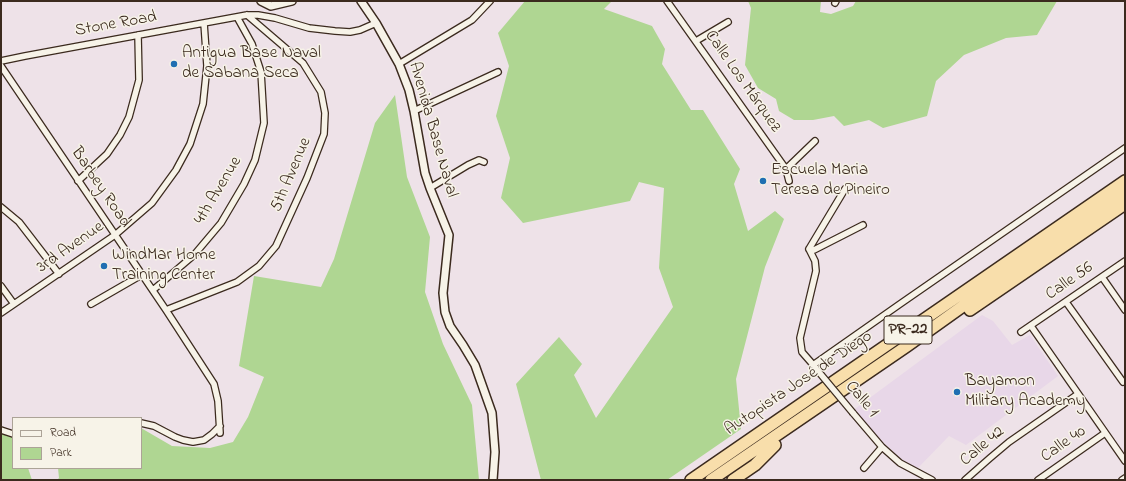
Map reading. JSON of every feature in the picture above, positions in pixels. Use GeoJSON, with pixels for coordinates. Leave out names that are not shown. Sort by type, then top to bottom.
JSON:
{"type":"FeatureCollection","features":[{"type":"Feature","properties":{"kind":"highway","name":"Autopista José de Diego"},"geometry":{"type":"LineString","coordinates":[[691,480],[1125,181]]}},
{"type":"Feature","properties":{"kind":"highway"},"geometry":{"type":"LineString","coordinates":[[711,480],[907,346],[1052,242],[1125,192]]}},
{"type":"Feature","properties":{"kind":"highway","name":"Autopista José de Diego"},"geometry":{"type":"LineString","coordinates":[[724,480],[1125,204]]}},
{"type":"Feature","properties":{"kind":"highway"},"geometry":{"type":"LineString","coordinates":[[704,480],[1038,249],[1052,242]]}},
{"type":"Feature","properties":{"kind":"highway"},"geometry":{"type":"LineString","coordinates":[[733,480],[755,465],[775,445]]}},
{"type":"Feature","properties":{"kind":"street"},"geometry":{"type":"LineString","coordinates":[[261,1],[271,6],[292,1]]}},
{"type":"Feature","properties":{"kind":"street","name":"Avenida Base Naval"},"geometry":{"type":"LineString","coordinates":[[361,1],[376,23],[399,64],[409,90],[425,173],[449,235],[443,293],[445,312],[450,326],[475,365],[492,412],[495,452],[493,480]]}},
{"type":"Feature","properties":{"kind":"street"},"geometry":{"type":"LineString","coordinates":[[399,64],[472,20],[490,1]]}},
{"type":"Feature","properties":{"kind":"street","name":"Calle Los Márquez"},"geometry":{"type":"LineString","coordinates":[[668,1],[786,169],[789,181]]}},
{"type":"Feature","properties":{"kind":"street","name":"Stone Road"},"geometry":{"type":"LineString","coordinates":[[1,61],[247,15],[275,18],[309,28],[350,32],[360,30],[376,23]]}},
{"type":"Feature","properties":{"kind":"street","name":"5th Avenue"},"geometry":{"type":"LineString","coordinates":[[166,310],[237,282],[259,266],[276,246],[307,178],[324,134],[325,113],[321,92],[303,63],[247,15]]}},
{"type":"Feature","properties":{"kind":"street","name":"4th Avenue"},"geometry":{"type":"LineString","coordinates":[[153,290],[194,255],[221,223],[244,184],[255,160],[264,122],[261,72],[252,44],[237,17]]}},
{"type":"Feature","properties":{"kind":"street"},"geometry":{"type":"LineString","coordinates":[[696,41],[728,22]]}},
{"type":"Feature","properties":{"kind":"street","name":"3rd Avenue"},"geometry":{"type":"LineString","coordinates":[[1,314],[115,235],[152,203],[176,170],[190,144],[203,104],[207,66],[204,23]]}},
{"type":"Feature","properties":{"kind":"street"},"geometry":{"type":"LineString","coordinates":[[78,181],[107,154],[120,135],[129,117],[139,80],[138,35]]}},
{"type":"Feature","properties":{"kind":"street","name":"Barbey Road"},"geometry":{"type":"LineString","coordinates":[[1,66],[78,181],[143,274],[214,384],[218,401],[220,433]]}},
{"type":"Feature","properties":{"kind":"street"},"geometry":{"type":"LineString","coordinates":[[414,111],[498,72]]}},
{"type":"Feature","properties":{"kind":"street"},"geometry":{"type":"LineString","coordinates":[[786,169],[815,141]]}},
{"type":"Feature","properties":{"kind":"street"},"geometry":{"type":"LineString","coordinates":[[813,365],[1125,148]]}},
{"type":"Feature","properties":{"kind":"street"},"geometry":{"type":"LineString","coordinates":[[430,188],[468,165],[479,160],[484,162]]}},
{"type":"Feature","properties":{"kind":"street"},"geometry":{"type":"LineString","coordinates":[[845,189],[809,249],[814,250],[863,225]]}},
{"type":"Feature","properties":{"kind":"street"},"geometry":{"type":"LineString","coordinates":[[1,207],[19,222],[59,274]]}},
{"type":"Feature","properties":{"kind":"street","name":"Calle 1"},"geometry":{"type":"LineString","coordinates":[[809,249],[815,261],[816,271],[800,338],[802,352],[882,447],[900,463],[932,480]]}},
{"type":"Feature","properties":{"kind":"street","name":"Calle 56"},"geometry":{"type":"LineString","coordinates":[[1021,332],[1125,261]]}},
{"type":"Feature","properties":{"kind":"street"},"geometry":{"type":"LineString","coordinates":[[91,304],[143,274]]}},
{"type":"Feature","properties":{"kind":"street"},"geometry":{"type":"LineString","coordinates":[[1102,277],[1125,310]]}},
{"type":"Feature","properties":{"kind":"street"},"geometry":{"type":"LineString","coordinates":[[1,286],[14,304]]}},
{"type":"Feature","properties":{"kind":"street"},"geometry":{"type":"LineString","coordinates":[[1066,302],[1122,382]]}},
{"type":"Feature","properties":{"kind":"street"},"geometry":{"type":"LineString","coordinates":[[1031,326],[1125,462]]}},
{"type":"Feature","properties":{"kind":"street","name":"Calle 42"},"geometry":{"type":"LineString","coordinates":[[967,478],[1009,442],[1078,394]]}},
{"type":"Feature","properties":{"kind":"street"},"geometry":{"type":"LineString","coordinates":[[142,423],[154,426],[179,439],[193,442],[204,440],[220,426]]}},
{"type":"Feature","properties":{"kind":"street"},"geometry":{"type":"LineString","coordinates":[[1,430],[12,434]]}},
{"type":"Feature","properties":{"kind":"street","name":"Calle 40"},"geometry":{"type":"LineString","coordinates":[[1038,480],[1106,433]]}},
{"type":"Feature","properties":{"kind":"street"},"geometry":{"type":"LineString","coordinates":[[864,468],[882,447]]}},
{"type":"Feature","properties":{"kind":"street"},"geometry":{"type":"LineString","coordinates":[[967,478],[975,480]]}},
{"type":"Feature","properties":{"kind":"shaded area","name":"Bayamon Military Academy"},"geometry":{"type":"Polygon","coordinates":[[[982,315],[993,321],[1012,345],[1030,335],[1058,376],[966,445],[949,436],[917,469],[901,459],[852,411],[982,315]]]}},
{"type":"Feature","properties":{"kind":"green space"},"geometry":{"type":"Polygon","coordinates":[[[525,1],[612,1],[604,9],[652,26],[665,49],[662,64],[691,110],[703,110],[740,169],[734,184],[748,231],[775,211],[784,219],[765,267],[736,379],[741,429],[667,480],[541,480],[516,384],[559,337],[582,364],[574,375],[596,418],[673,307],[659,268],[664,188],[639,182],[630,201],[523,223],[501,198],[510,158],[496,116],[509,66],[498,33],[525,1]]]}},
{"type":"Feature","properties":{"kind":"green space"},"geometry":{"type":"Polygon","coordinates":[[[748,1],[821,1],[820,12],[831,14],[853,6],[856,1],[1057,1],[1037,35],[1006,38],[964,55],[936,81],[927,116],[883,128],[869,120],[844,126],[834,116],[813,120],[794,120],[779,111],[776,99],[758,88],[745,65],[751,8],[748,1]]]}},
{"type":"Feature","properties":{"kind":"green space"},"geometry":{"type":"Polygon","coordinates":[[[395,95],[407,177],[430,237],[425,292],[443,344],[472,405],[479,480],[57,480],[59,478],[58,469],[142,469],[142,429],[172,446],[210,448],[233,442],[248,417],[264,377],[239,366],[254,276],[321,287],[334,259],[375,123],[395,95]]]}},
{"type":"Feature","properties":{"kind":"green space"},"geometry":{"type":"Polygon","coordinates":[[[1,432],[12,435],[12,469],[28,469],[32,480],[1,480],[1,432]]]}},
{"type":"Feature","properties":{"kind":"place","name":"Antigua Base Naval de Sabana Seca"},"geometry":{"type":"Point","coordinates":[174,64]}},
{"type":"Feature","properties":{"kind":"place","name":"Escuela Maria Teresa de Pineiro"},"geometry":{"type":"Point","coordinates":[763,181]}},
{"type":"Feature","properties":{"kind":"place","name":"WindMar Home Training Center"},"geometry":{"type":"Point","coordinates":[104,266]}},
{"type":"Feature","properties":{"kind":"place","name":"Bayamon Military Academy"},"geometry":{"type":"Point","coordinates":[957,392]}}]}
